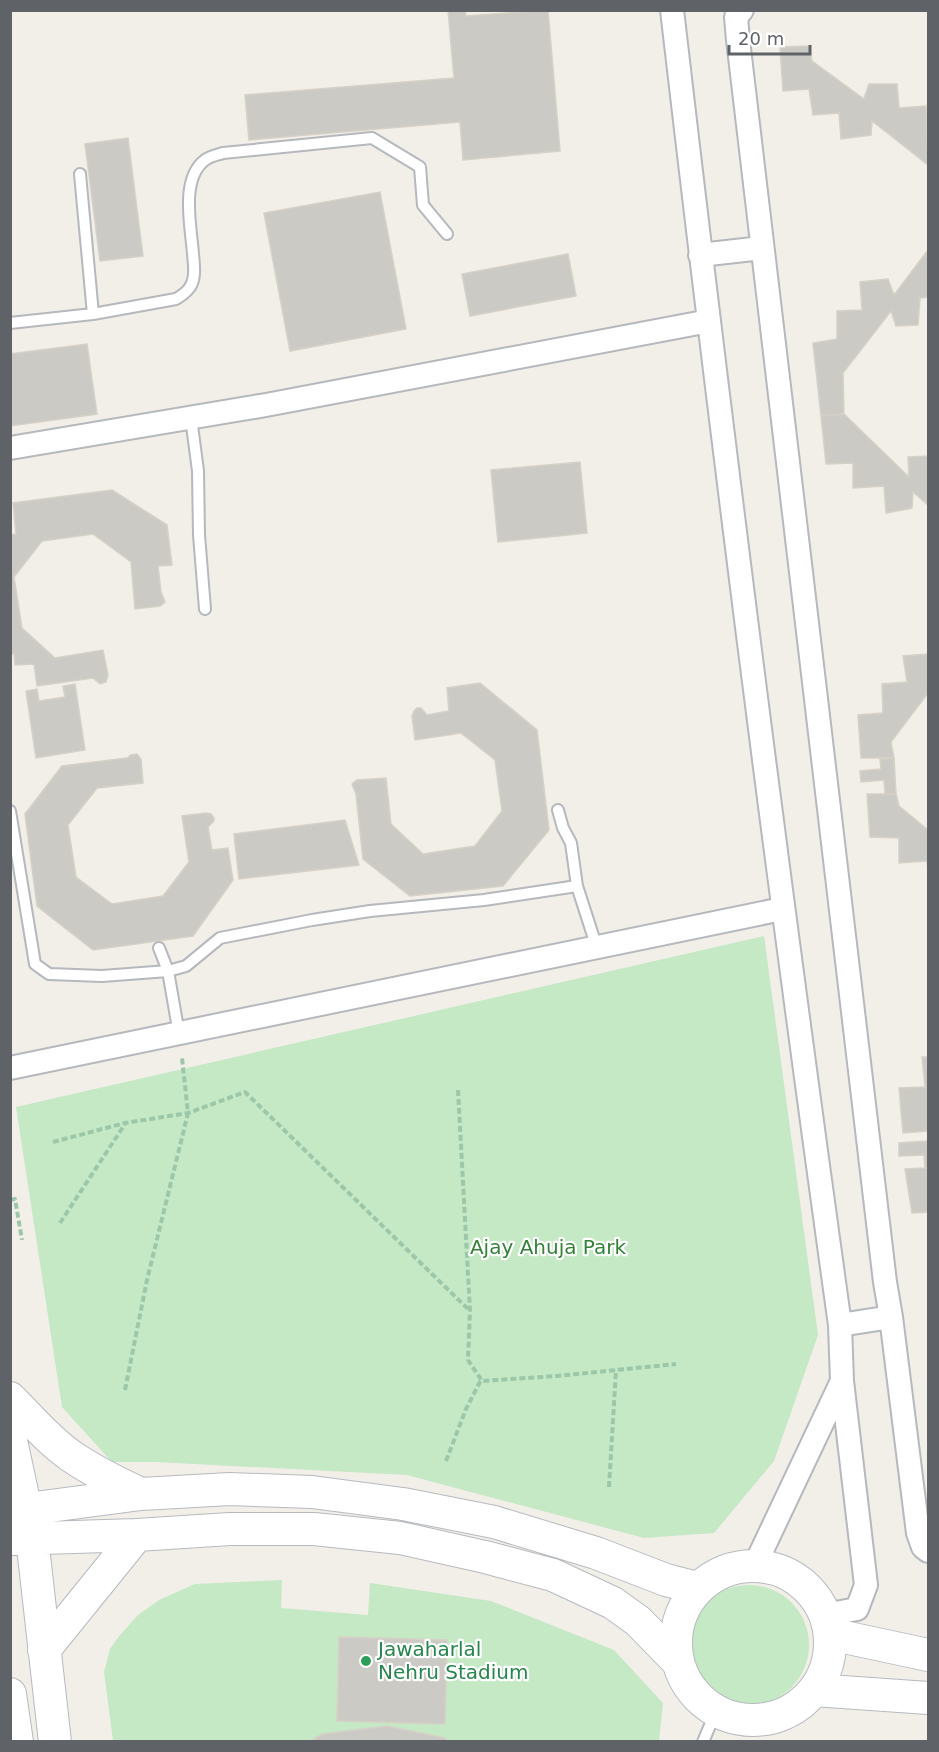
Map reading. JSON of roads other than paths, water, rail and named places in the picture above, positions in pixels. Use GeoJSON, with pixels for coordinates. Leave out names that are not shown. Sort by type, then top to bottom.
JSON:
{"type":"FeatureCollection","features":[{"type":"Feature","properties":{"kind":"street"},"geometry":{"type":"LineString","coordinates":[[672,10],[708,321],[782,909],[840,1325],[842,1381],[866,1585],[856,1610],[828,1625]]}},
{"type":"Feature","properties":{"kind":"street"},"geometry":{"type":"LineString","coordinates":[[742,10],[736,16],[738,40],[885,1282],[918,1533],[923,1547],[928,1551]]}},
{"type":"Feature","properties":{"kind":"street"},"geometry":{"type":"LineString","coordinates":[[700,255],[762,248]]}},
{"type":"Feature","properties":{"kind":"street"},"geometry":{"type":"LineString","coordinates":[[10,448],[191,418],[708,321]]}},
{"type":"Feature","properties":{"kind":"street"},"geometry":{"type":"LineString","coordinates":[[10,1068],[782,909]]}},
{"type":"Feature","properties":{"kind":"street"},"geometry":{"type":"LineString","coordinates":[[840,1325],[891,1317]]}},
{"type":"Feature","properties":{"kind":"street"},"geometry":{"type":"LineString","coordinates":[[755,1565],[842,1381]]}},
{"type":"Feature","properties":{"kind":"street"},"geometry":{"type":"LineString","coordinates":[[10,1398],[45,1434],[71,1456],[104,1476],[141,1494]]}},
{"type":"Feature","properties":{"kind":"street"},"geometry":{"type":"LineString","coordinates":[[10,1436],[20,1524],[44,1650],[55,1742]]}},
{"type":"Feature","properties":{"kind":"street"},"geometry":{"type":"LineString","coordinates":[[20,1524],[141,1494],[230,1489],[312,1492],[403,1504],[494,1522],[596,1553],[666,1580],[697,1588]]}},
{"type":"Feature","properties":{"kind":"street"},"geometry":{"type":"LineString","coordinates":[[20,1524],[137,1535],[230,1529],[314,1529],[400,1538],[553,1575],[613,1603],[638,1621],[678,1662]]}},
{"type":"Feature","properties":{"kind":"street"},"geometry":{"type":"LineString","coordinates":[[44,1650],[137,1535]]}},
{"type":"Feature","properties":{"kind":"street"},"geometry":{"type":"LineString","coordinates":[[755,1565],[777,1569],[797,1580],[814,1595],[828,1625],[830,1654],[824,1673],[814,1690],[799,1705],[780,1715],[758,1720],[737,1718],[716,1711],[699,1698],[686,1681],[678,1662],[676,1636],[682,1610],[697,1588],[714,1576],[734,1568],[755,1565]]}},
{"type":"Feature","properties":{"kind":"street"},"geometry":{"type":"LineString","coordinates":[[828,1625],[928,1655]]}},
{"type":"Feature","properties":{"kind":"street"},"geometry":{"type":"LineString","coordinates":[[814,1690],[928,1698]]}},
{"type":"Feature","properties":{"kind":"street"},"geometry":{"type":"LineString","coordinates":[[10,1694],[16,1742]]}},
{"type":"Feature","properties":{"kind":"lane"},"geometry":{"type":"LineString","coordinates":[[10,323],[93,314],[176,299],[190,287],[194,267],[189,190],[192,178],[207,158],[223,153],[372,138],[420,167],[423,205],[447,234]]}},
{"type":"Feature","properties":{"kind":"lane"},"geometry":{"type":"LineString","coordinates":[[80,174],[93,314]]}},
{"type":"Feature","properties":{"kind":"lane"},"geometry":{"type":"LineString","coordinates":[[191,418],[198,471],[199,535],[205,609]]}},
{"type":"Feature","properties":{"kind":"lane"},"geometry":{"type":"LineString","coordinates":[[558,810],[563,828],[571,843],[577,886],[597,948]]}},
{"type":"Feature","properties":{"kind":"lane"},"geometry":{"type":"LineString","coordinates":[[10,811],[35,964],[49,974],[102,976],[168,972],[186,966],[220,938],[324,918],[483,900],[577,886]]}},
{"type":"Feature","properties":{"kind":"lane"},"geometry":{"type":"LineString","coordinates":[[159,948],[168,972],[179,1034]]}},
{"type":"Feature","properties":{"kind":"lane"},"geometry":{"type":"LineString","coordinates":[[703,1742],[716,1711]]}},
{"type":"Feature","properties":{"kind":"place","name":"Jawaharlal Nehru Stadium"},"geometry":{"type":"Point","coordinates":[366,1661]}},
{"type":"Feature","properties":{"kind":"park label","name":"Ajay Ahuja Park"},"geometry":{"type":"Point","coordinates":[548,1247]}}]}
